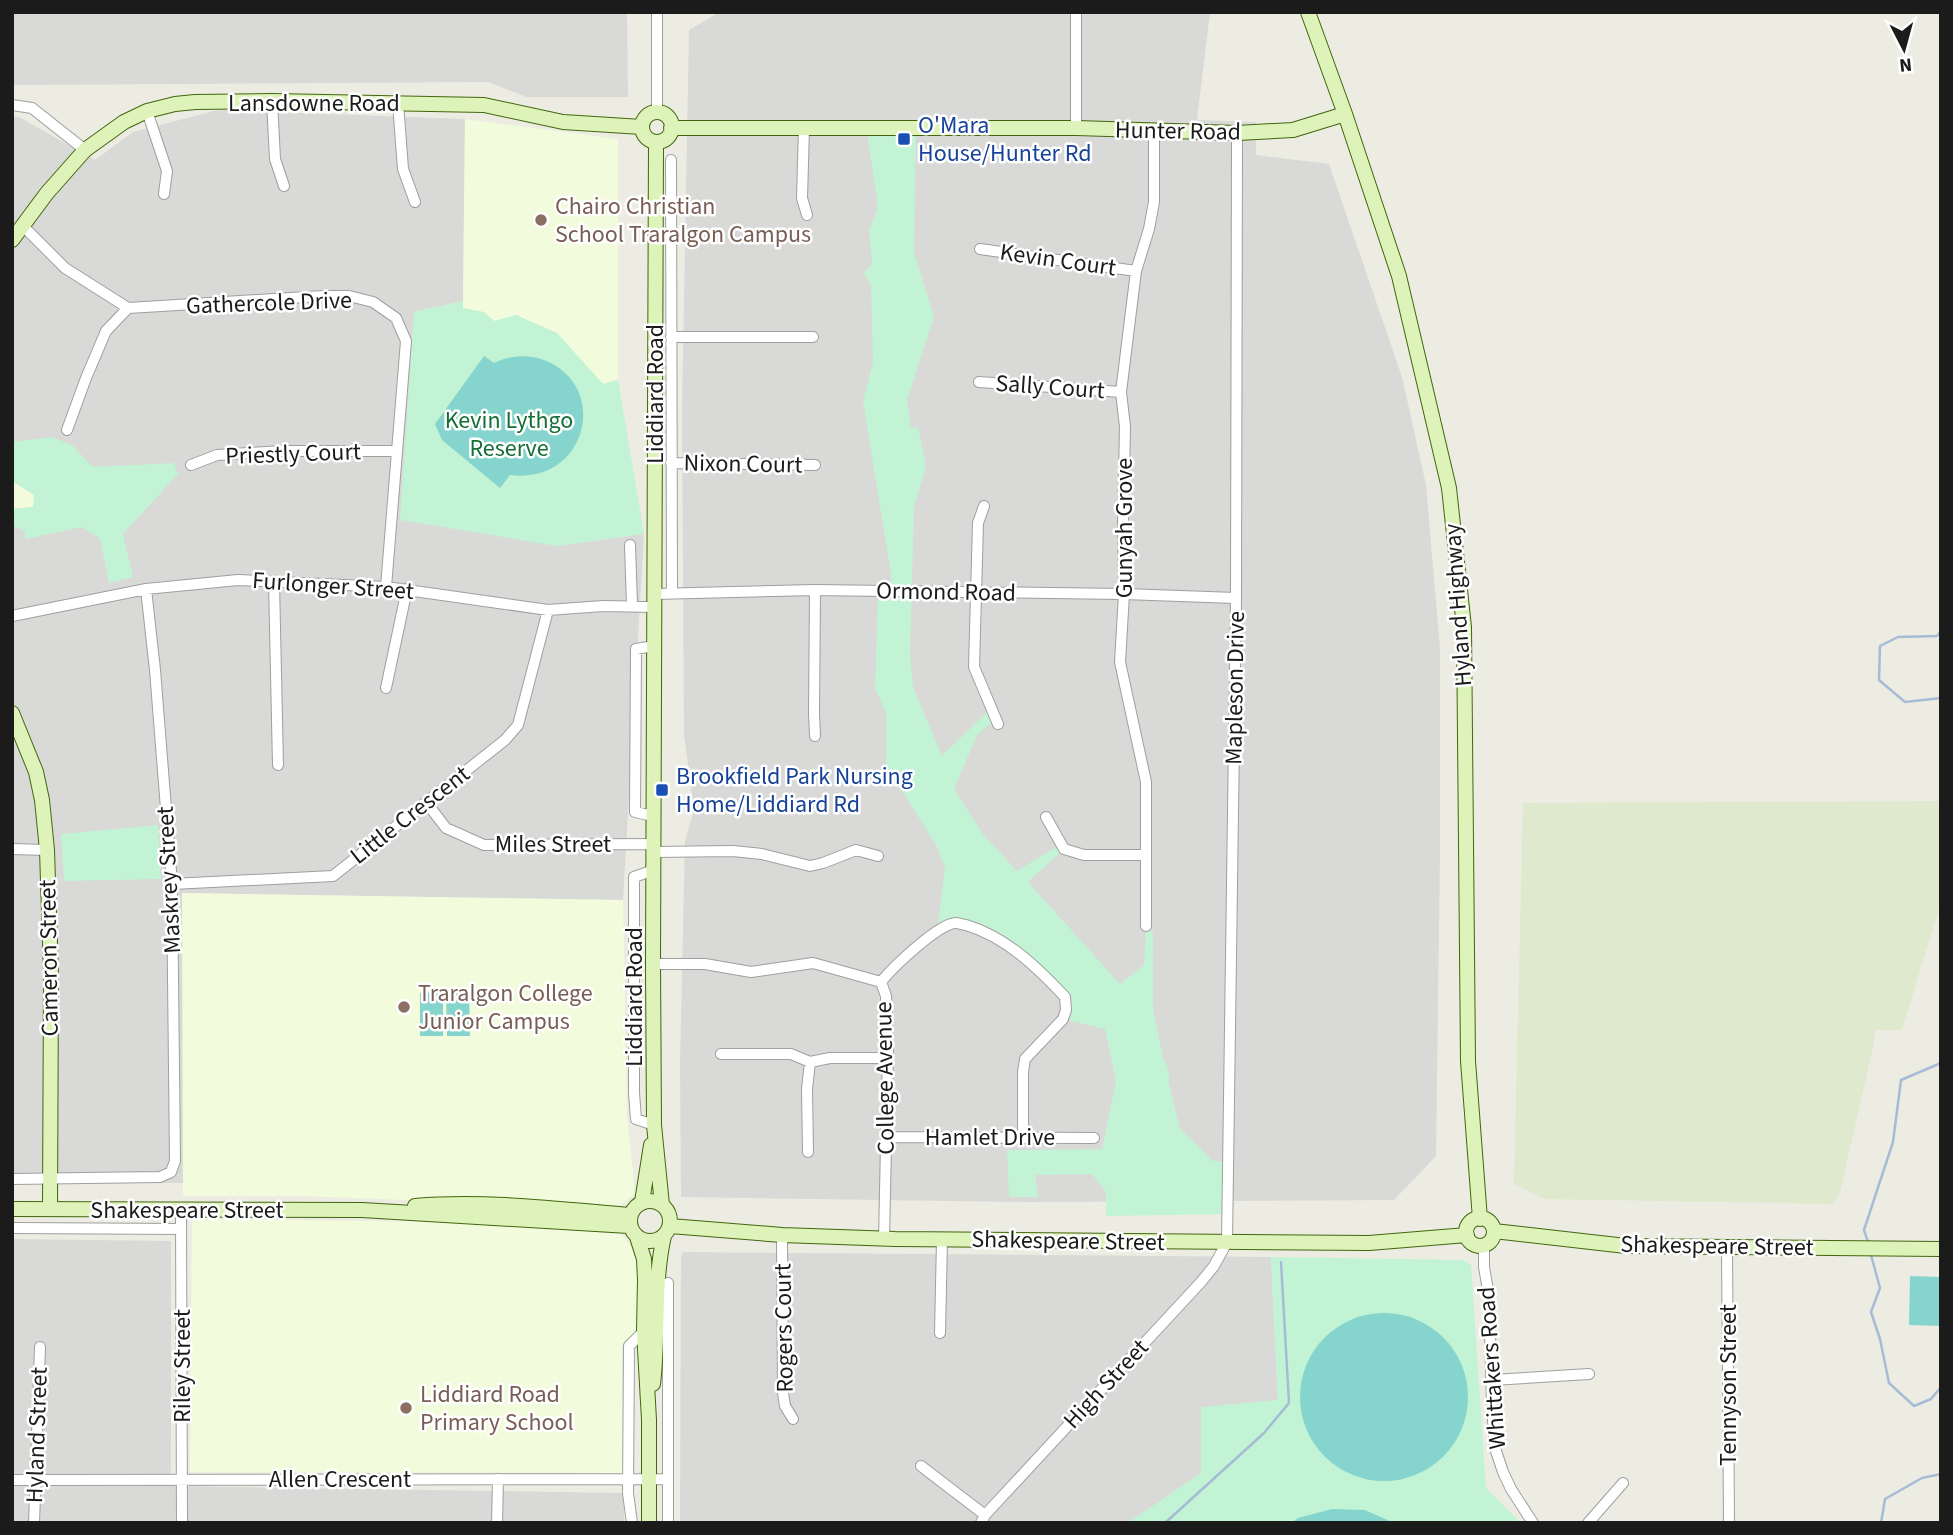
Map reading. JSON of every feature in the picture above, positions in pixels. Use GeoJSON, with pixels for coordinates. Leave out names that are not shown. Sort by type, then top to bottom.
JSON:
{"type":"FeatureCollection","features":[{"type":"Feature","properties":{"kind":"street"},"geometry":{"type":"LineString","coordinates":[[657,12],[657,113]]}},
{"type":"Feature","properties":{"kind":"street"},"geometry":{"type":"LineString","coordinates":[[1076,12],[1076,128]]}},
{"type":"Feature","properties":{"kind":"street","name":"Hyland Highway"},"geometry":{"type":"LineString","coordinates":[[1308,12],[1399,276],[1449,488],[1464,627],[1468,1061],[1480,1219]]}},
{"type":"Feature","properties":{"kind":"street","name":"Lansdowne Road"},"geometry":{"type":"LineString","coordinates":[[85,150],[124,122],[147,111],[195,102],[484,105],[564,122],[642,127]]}},
{"type":"Feature","properties":{"kind":"street"},"geometry":{"type":"LineString","coordinates":[[272,102],[275,159],[284,186]]}},
{"type":"Feature","properties":{"kind":"street"},"geometry":{"type":"LineString","coordinates":[[398,103],[403,169],[415,202]]}},
{"type":"Feature","properties":{"kind":"street"},"geometry":{"type":"LineString","coordinates":[[12,105],[32,108],[85,150],[47,193],[12,240]]}},
{"type":"Feature","properties":{"kind":"street"},"geometry":{"type":"LineString","coordinates":[[147,111],[167,171],[164,194]]}},
{"type":"Feature","properties":{"kind":"street"},"geometry":{"type":"LineString","coordinates":[[657,113],[669,119],[671,128],[668,136],[656,142],[648,139],[642,132],[642,127],[645,118],[657,113]]}},
{"type":"Feature","properties":{"kind":"street","name":"Hunter Road"},"geometry":{"type":"LineString","coordinates":[[671,128],[1076,128],[1237,133],[1293,130],[1345,114]]}},
{"type":"Feature","properties":{"kind":"street"},"geometry":{"type":"LineString","coordinates":[[804,127],[802,198],[807,215]]}},
{"type":"Feature","properties":{"kind":"street","name":"Gunyah Grove"},"geometry":{"type":"LineString","coordinates":[[1146,926],[1146,782],[1120,662],[1124,594],[1125,427],[1121,392],[1136,271],[1154,202],[1154,130]]}},
{"type":"Feature","properties":{"kind":"street","name":"Mapleson Drive"},"geometry":{"type":"LineString","coordinates":[[1227,1242],[1236,598],[1237,133]]}},
{"type":"Feature","properties":{"kind":"street","name":"Liddiard Road"},"geometry":{"type":"LineString","coordinates":[[656,142],[653,964],[654,1125],[662,1205]]}},
{"type":"Feature","properties":{"kind":"street","name":"Liddiard Road"},"geometry":{"type":"LineString","coordinates":[[671,160],[671,592]]}},
{"type":"Feature","properties":{"kind":"street"},"geometry":{"type":"LineString","coordinates":[[22,225],[65,268],[128,309],[106,331],[67,430]]}},
{"type":"Feature","properties":{"kind":"street","name":"Kevin Court"},"geometry":{"type":"LineString","coordinates":[[980,250],[1136,271]]}},
{"type":"Feature","properties":{"kind":"street","name":"Gathercole Drive"},"geometry":{"type":"LineString","coordinates":[[128,309],[348,296],[373,302],[396,318],[406,341],[386,587]]}},
{"type":"Feature","properties":{"kind":"street"},"geometry":{"type":"LineString","coordinates":[[671,337],[813,337]]}},
{"type":"Feature","properties":{"kind":"street","name":"Sally Court"},"geometry":{"type":"LineString","coordinates":[[979,382],[1121,392]]}},
{"type":"Feature","properties":{"kind":"street","name":"Priestly Court"},"geometry":{"type":"LineString","coordinates":[[191,465],[217,455],[282,450],[397,451]]}},
{"type":"Feature","properties":{"kind":"street","name":"Nixon Court"},"geometry":{"type":"LineString","coordinates":[[671,463],[815,465]]}},
{"type":"Feature","properties":{"kind":"street"},"geometry":{"type":"LineString","coordinates":[[984,506],[978,523],[974,667],[998,724]]}},
{"type":"Feature","properties":{"kind":"street"},"geometry":{"type":"LineString","coordinates":[[630,545],[632,605]]}},
{"type":"Feature","properties":{"kind":"street","name":"Furlonger Street"},"geometry":{"type":"LineString","coordinates":[[12,616],[146,589],[238,580],[407,589],[548,610],[655,601]]}},
{"type":"Feature","properties":{"kind":"street"},"geometry":{"type":"LineString","coordinates":[[274,582],[278,765]]}},
{"type":"Feature","properties":{"kind":"street","name":"Maskrey Street"},"geometry":{"type":"LineString","coordinates":[[50,1179],[160,1177],[171,1172],[175,1161],[172,884],[146,589]]}},
{"type":"Feature","properties":{"kind":"street"},"geometry":{"type":"LineString","coordinates":[[386,688],[407,589]]}},
{"type":"Feature","properties":{"kind":"street"},"geometry":{"type":"LineString","coordinates":[[815,590],[816,737]]}},
{"type":"Feature","properties":{"kind":"street","name":"Ormond Road"},"geometry":{"type":"LineString","coordinates":[[655,601],[671,592],[815,590],[1236,598]]}},
{"type":"Feature","properties":{"kind":"street","name":"Little Crescent"},"geometry":{"type":"LineString","coordinates":[[172,884],[332,876],[505,740],[518,725],[548,610]]}},
{"type":"Feature","properties":{"kind":"street","name":"Cameron Street"},"geometry":{"type":"LineString","coordinates":[[12,713],[36,772],[47,849],[51,975],[50,1209]]}},
{"type":"Feature","properties":{"kind":"street","name":"Miles Street"},"geometry":{"type":"LineString","coordinates":[[426,802],[446,828],[484,845],[733,851],[810,866],[856,850],[878,856]]}},
{"type":"Feature","properties":{"kind":"street"},"geometry":{"type":"LineString","coordinates":[[1046,817],[1063,849],[1084,855],[1146,855]]}},
{"type":"Feature","properties":{"kind":"street"},"geometry":{"type":"LineString","coordinates":[[12,849],[47,849]]}},
{"type":"Feature","properties":{"kind":"street","name":"Liddiard Road"},"geometry":{"type":"LineString","coordinates":[[654,870],[634,877],[636,1119],[654,1125]]}},
{"type":"Feature","properties":{"kind":"street"},"geometry":{"type":"LineString","coordinates":[[881,982],[892,968],[912,951],[941,928],[955,922],[976,928],[1005,943],[1046,976],[1065,997],[1066,1010],[1063,1019],[1025,1059],[1023,1137]]}},
{"type":"Feature","properties":{"kind":"street","name":"College Avenue"},"geometry":{"type":"LineString","coordinates":[[653,964],[705,964],[751,972],[813,964],[881,982],[886,996],[888,1058],[884,1239]]}},
{"type":"Feature","properties":{"kind":"street"},"geometry":{"type":"LineString","coordinates":[[721,1054],[791,1054],[810,1062],[830,1058],[888,1058]]}},
{"type":"Feature","properties":{"kind":"street"},"geometry":{"type":"LineString","coordinates":[[808,1152],[807,1089],[810,1062]]}},
{"type":"Feature","properties":{"kind":"street","name":"Liddiard Road"},"geometry":{"type":"LineString","coordinates":[[642,1202],[654,1125]]}},
{"type":"Feature","properties":{"kind":"street","name":"Hamlet Drive"},"geometry":{"type":"LineString","coordinates":[[886,1137],[1094,1138]]}},
{"type":"Feature","properties":{"kind":"street"},"geometry":{"type":"LineString","coordinates":[[12,1179],[50,1179]]}},
{"type":"Feature","properties":{"kind":"street"},"geometry":{"type":"LineString","coordinates":[[649,1420],[656,1360],[658,1265],[670,1216],[662,1205],[650,1201],[636,1206],[632,1226],[644,1269],[649,1523]]}},
{"type":"Feature","properties":{"kind":"street","name":"Shakespeare Street"},"geometry":{"type":"LineString","coordinates":[[12,1209],[362,1210],[470,1205],[549,1208],[632,1226]]}},
{"type":"Feature","properties":{"kind":"street","name":"Riley Street"},"geometry":{"type":"LineString","coordinates":[[181,1210],[182,1523]]}},
{"type":"Feature","properties":{"kind":"street"},"geometry":{"type":"LineString","coordinates":[[1480,1219],[1489,1222],[1494,1231],[1491,1241],[1483,1246],[1475,1245],[1467,1235],[1470,1223],[1480,1219]]}},
{"type":"Feature","properties":{"kind":"street"},"geometry":{"type":"LineString","coordinates":[[632,1226],[650,1242],[658,1240],[667,1231]]}},
{"type":"Feature","properties":{"kind":"street","name":"Shakespeare Street"},"geometry":{"type":"LineString","coordinates":[[12,1228],[181,1229]]}},
{"type":"Feature","properties":{"kind":"street","name":"Shakespeare Street"},"geometry":{"type":"LineString","coordinates":[[667,1231],[942,1240],[1369,1243],[1467,1235]]}},
{"type":"Feature","properties":{"kind":"street","name":"Shakespeare Street"},"geometry":{"type":"LineString","coordinates":[[1494,1231],[1626,1245],[1941,1249]]}},
{"type":"Feature","properties":{"kind":"street","name":"Rogers Court"},"geometry":{"type":"LineString","coordinates":[[782,1235],[783,1393],[785,1406],[793,1419]]}},
{"type":"Feature","properties":{"kind":"street"},"geometry":{"type":"LineString","coordinates":[[940,1333],[942,1240]]}},
{"type":"Feature","properties":{"kind":"street","name":"High Street"},"geometry":{"type":"LineString","coordinates":[[983,1519],[1201,1282],[1214,1266],[1227,1242]]}},
{"type":"Feature","properties":{"kind":"street","name":"Whittakers Road"},"geometry":{"type":"LineString","coordinates":[[1483,1246],[1489,1296],[1495,1448],[1507,1480],[1533,1523]]}},
{"type":"Feature","properties":{"kind":"street","name":"Tennyson Street"},"geometry":{"type":"LineString","coordinates":[[1727,1247],[1729,1523]]}},
{"type":"Feature","properties":{"kind":"street"},"geometry":{"type":"LineString","coordinates":[[668,1283],[668,1523]]}},
{"type":"Feature","properties":{"kind":"street"},"geometry":{"type":"LineString","coordinates":[[632,1523],[628,1493],[629,1346],[644,1331]]}},
{"type":"Feature","properties":{"kind":"street","name":"Hyland Street"},"geometry":{"type":"LineString","coordinates":[[34,1523],[40,1347]]}},
{"type":"Feature","properties":{"kind":"street"},"geometry":{"type":"LineString","coordinates":[[1492,1380],[1589,1374]]}},
{"type":"Feature","properties":{"kind":"street"},"geometry":{"type":"LineString","coordinates":[[921,1466],[983,1519]]}},
{"type":"Feature","properties":{"kind":"street","name":"Allen Crescent"},"geometry":{"type":"LineString","coordinates":[[12,1479],[668,1479]]}},
{"type":"Feature","properties":{"kind":"street"},"geometry":{"type":"LineString","coordinates":[[498,1479],[498,1523]]}},
{"type":"Feature","properties":{"kind":"street"},"geometry":{"type":"LineString","coordinates":[[1588,1523],[1622,1483]]}},
{"type":"Feature","properties":{"kind":"shaded area"},"geometry":{"type":"Polygon","coordinates":[[[12,12],[627,12],[628,97],[527,97],[488,82],[12,85],[12,12]]]}},
{"type":"Feature","properties":{"kind":"shaded area"},"geometry":{"type":"Polygon","coordinates":[[[720,12],[1210,12],[1197,120],[1256,122],[1256,155],[1329,164],[1402,377],[1426,485],[1440,648],[1436,1156],[1394,1200],[1026,1202],[681,1197],[680,1062],[685,841],[694,810],[684,735],[682,409],[689,30],[720,12]]]}},
{"type":"Feature","properties":{"kind":"shaded area"},"geometry":{"type":"Polygon","coordinates":[[[218,110],[465,119],[463,301],[414,312],[556,546],[644,534],[623,900],[183,893],[183,1183],[12,1182],[12,117],[19,117],[95,160],[133,132],[218,110]]]}},
{"type":"Feature","properties":{"kind":"shaded area","name":"Chairo Christian School Traralgon Campus"},"geometry":{"type":"Polygon","coordinates":[[[465,119],[618,139],[618,380],[603,385],[557,333],[516,315],[494,321],[463,308],[465,119]]]}},
{"type":"Feature","properties":{"kind":"shaded area"},"geometry":{"type":"Polygon","coordinates":[[[12,481],[34,494],[34,507],[12,509],[12,481]]]}},
{"type":"Feature","properties":{"kind":"shaded area"},"geometry":{"type":"Polygon","coordinates":[[[1941,801],[1941,902],[1902,1030],[1875,1030],[1840,1192],[1833,1204],[1544,1199],[1514,1184],[1523,803],[1941,801]]]}},
{"type":"Feature","properties":{"kind":"shaded area","name":"Traralgon College Junior Campus"},"geometry":{"type":"Polygon","coordinates":[[[182,893],[623,900],[627,1115],[635,1193],[617,1208],[301,1196],[183,1196],[182,893]]]}},
{"type":"Feature","properties":{"kind":"shaded area","name":"Liddiard Road Primary School"},"geometry":{"type":"Polygon","coordinates":[[[192,1219],[462,1222],[621,1234],[639,1256],[639,1329],[622,1344],[623,1473],[190,1472],[192,1219]]]}},
{"type":"Feature","properties":{"kind":"shaded area"},"geometry":{"type":"Polygon","coordinates":[[[12,1239],[171,1241],[171,1486],[624,1493],[624,1523],[12,1523],[12,1239]]]}},
{"type":"Feature","properties":{"kind":"shaded area"},"geometry":{"type":"Polygon","coordinates":[[[683,1252],[1271,1257],[1278,1400],[1201,1473],[1129,1523],[680,1523],[683,1252]]]}},
{"type":"Feature","properties":{"kind":"green space"},"geometry":{"type":"Polygon","coordinates":[[[866,127],[916,127],[914,252],[934,317],[907,400],[911,429],[918,427],[926,467],[914,507],[910,653],[913,687],[942,756],[990,709],[996,719],[977,735],[954,789],[983,834],[1017,871],[1061,844],[1064,849],[1028,882],[1120,984],[1144,965],[1146,926],[1153,933],[1153,1009],[1180,1129],[1213,1161],[1228,1161],[1227,1214],[1106,1216],[1106,1192],[1092,1174],[1035,1175],[1038,1197],[1009,1197],[1007,1150],[1102,1149],[1116,1082],[1105,1029],[1063,1019],[1066,1005],[1015,950],[955,925],[937,931],[945,868],[936,845],[886,765],[886,713],[875,688],[878,591],[891,591],[891,574],[863,401],[873,363],[871,285],[864,273],[872,264],[869,230],[877,211],[866,127]]]}},
{"type":"Feature","properties":{"kind":"green space","name":"Kevin Lythgo Reserve"},"geometry":{"type":"Polygon","coordinates":[[[463,301],[463,308],[484,312],[494,321],[516,315],[557,333],[603,384],[618,380],[644,534],[556,546],[400,520],[414,312],[463,301]]]}},
{"type":"Feature","properties":{"kind":"green space"},"geometry":{"type":"Polygon","coordinates":[[[484,356],[494,363],[517,356],[541,359],[563,371],[577,389],[583,409],[581,430],[573,449],[558,464],[537,474],[510,475],[500,488],[442,440],[435,424],[484,356]]]}},
{"type":"Feature","properties":{"kind":"green space"},"geometry":{"type":"Polygon","coordinates":[[[52,437],[72,445],[93,467],[174,463],[178,474],[123,534],[133,577],[109,583],[100,539],[82,527],[26,539],[24,531],[12,525],[12,509],[33,507],[34,495],[12,481],[12,442],[52,437]]]}},
{"type":"Feature","properties":{"kind":"green space"},"geometry":{"type":"Polygon","coordinates":[[[158,825],[161,879],[64,881],[61,834],[158,825]]]}},
{"type":"Feature","properties":{"kind":"green space"},"geometry":{"type":"Polygon","coordinates":[[[443,992],[443,1036],[420,1036],[420,993],[443,992]]]}},
{"type":"Feature","properties":{"kind":"green space"},"geometry":{"type":"Polygon","coordinates":[[[446,992],[469,992],[470,1036],[447,1036],[446,992]]]}},
{"type":"Feature","properties":{"kind":"green space"},"geometry":{"type":"Polygon","coordinates":[[[1271,1257],[1463,1260],[1471,1265],[1486,1488],[1521,1523],[1124,1523],[1201,1473],[1201,1407],[1278,1400],[1271,1257]]]}},
{"type":"Feature","properties":{"kind":"green space"},"geometry":{"type":"Polygon","coordinates":[[[1910,1276],[1941,1277],[1941,1326],[1909,1325],[1910,1276]]]}},
{"type":"Feature","properties":{"kind":"green space"},"geometry":{"type":"Polygon","coordinates":[[[1384,1313],[1416,1319],[1444,1337],[1462,1365],[1468,1397],[1462,1429],[1444,1457],[1416,1475],[1384,1481],[1352,1475],[1324,1457],[1306,1429],[1300,1397],[1306,1365],[1324,1337],[1352,1319],[1384,1313]]]}},
{"type":"Feature","properties":{"kind":"green space"},"geometry":{"type":"Polygon","coordinates":[[[1332,1509],[1365,1510],[1394,1523],[1291,1523],[1298,1518],[1332,1509]]]}},
{"type":"Feature","properties":{"kind":"waterway"},"geometry":{"type":"LineString","coordinates":[[1941,631],[1937,636],[1898,637],[1880,646],[1879,680],[1905,702],[1941,698]]}},
{"type":"Feature","properties":{"kind":"waterway"},"geometry":{"type":"LineString","coordinates":[[1868,1242],[1864,1230],[1893,1142],[1901,1080],[1941,1063]]}},
{"type":"Feature","properties":{"kind":"waterway"},"geometry":{"type":"LineString","coordinates":[[1871,1255],[1880,1288],[1871,1312],[1889,1383],[1914,1406],[1931,1399],[1941,1387]]}},
{"type":"Feature","properties":{"kind":"waterway"},"geometry":{"type":"LineString","coordinates":[[1165,1523],[1264,1433],[1289,1403],[1281,1262]]}},
{"type":"Feature","properties":{"kind":"waterway"},"geometry":{"type":"LineString","coordinates":[[1881,1523],[1885,1499],[1922,1478],[1941,1474]]}},
{"type":"Feature","properties":{"kind":"place","name":"O'Mara House/Hunter Rd"},"geometry":{"type":"Point","coordinates":[904,139]}},
{"type":"Feature","properties":{"kind":"place","name":"Chairo Christian School Traralgon Campus"},"geometry":{"type":"Point","coordinates":[541,220]}},
{"type":"Feature","properties":{"kind":"place","name":"Brookfield Park Nursing Home/Liddiard Rd"},"geometry":{"type":"Point","coordinates":[662,790]}},
{"type":"Feature","properties":{"kind":"place","name":"Traralgon College Junior Campus"},"geometry":{"type":"Point","coordinates":[404,1007]}},
{"type":"Feature","properties":{"kind":"place","name":"Liddiard Road Primary School"},"geometry":{"type":"Point","coordinates":[406,1408]}}]}
